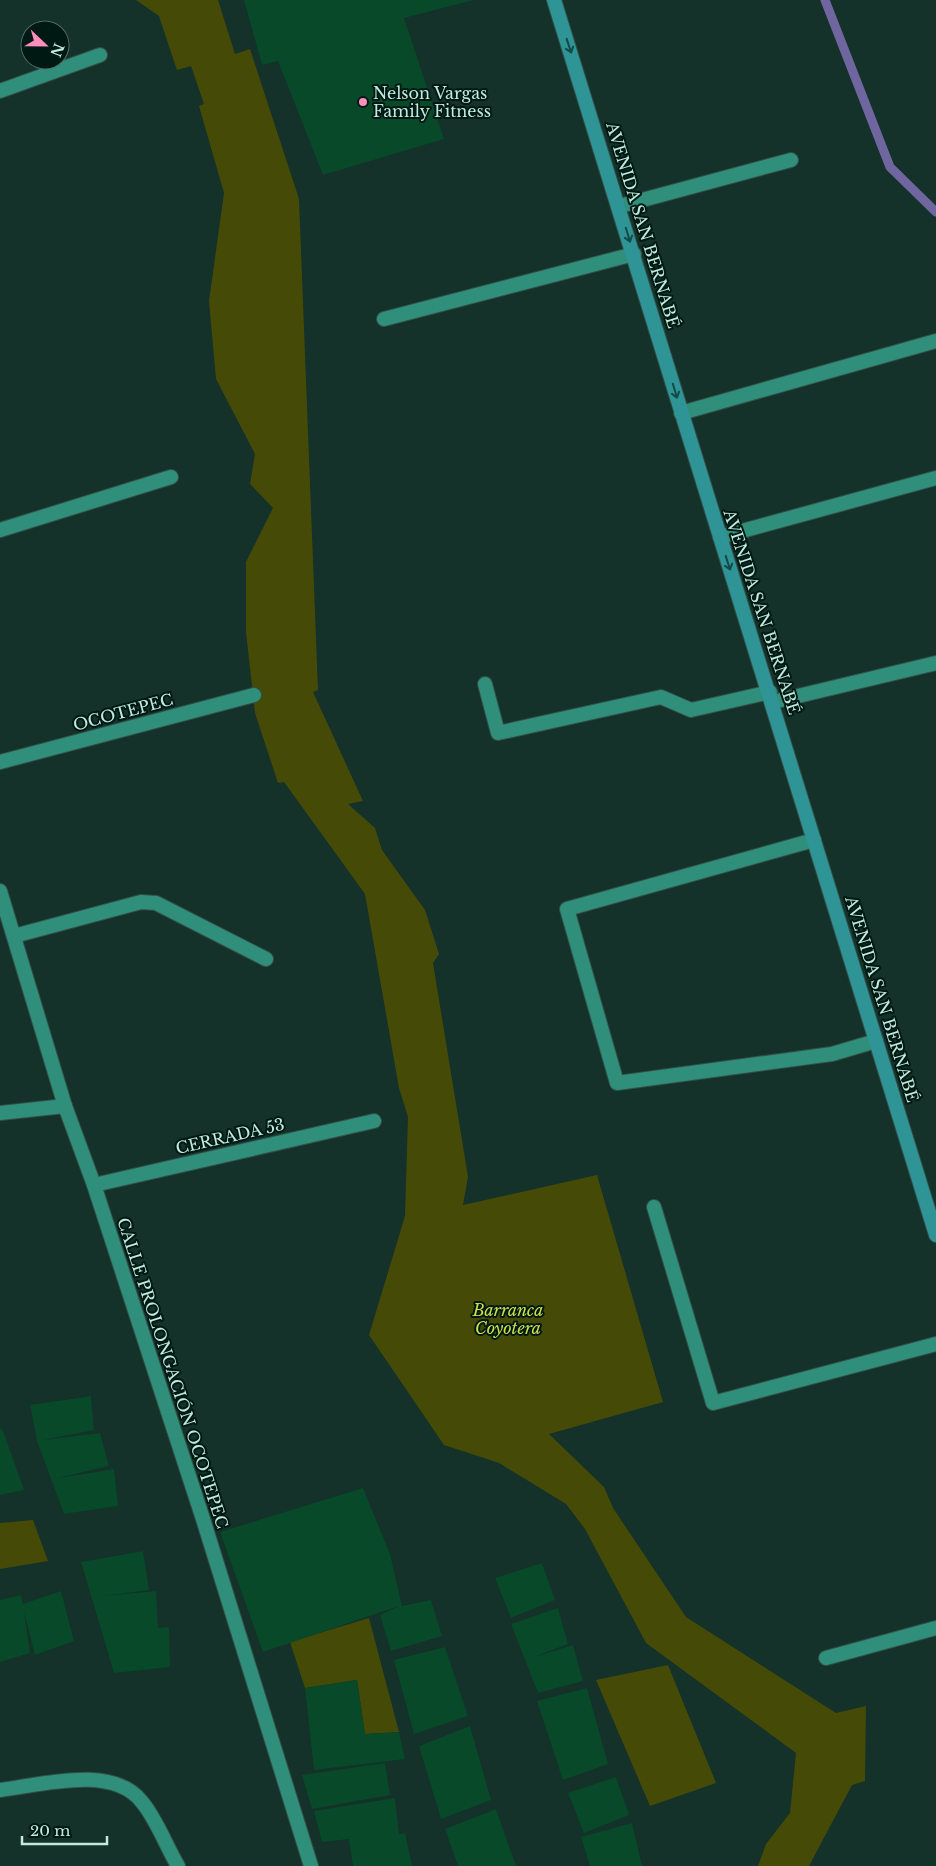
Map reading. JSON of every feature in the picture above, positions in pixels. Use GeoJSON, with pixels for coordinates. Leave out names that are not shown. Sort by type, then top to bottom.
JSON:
{"type":"FeatureCollection","features":[{"type":"Feature","properties":{"kind":"main road","name":"AVENIDA SAN BERNABÉ"},"geometry":{"type":"LineString","coordinates":[[554,0],[620,206],[681,413],[771,696],[936,1235]]}},
{"type":"Feature","properties":{"kind":"street"},"geometry":{"type":"LineString","coordinates":[[0,91],[100,55]]}},
{"type":"Feature","properties":{"kind":"street"},"geometry":{"type":"LineString","coordinates":[[620,206],[791,160]]}},
{"type":"Feature","properties":{"kind":"street"},"geometry":{"type":"LineString","coordinates":[[384,319],[634,254]]}},
{"type":"Feature","properties":{"kind":"street"},"geometry":{"type":"LineString","coordinates":[[681,413],[936,341]]}},
{"type":"Feature","properties":{"kind":"street"},"geometry":{"type":"LineString","coordinates":[[0,530],[172,477]]}},
{"type":"Feature","properties":{"kind":"street"},"geometry":{"type":"LineString","coordinates":[[720,537],[936,478]]}},
{"type":"Feature","properties":{"kind":"street"},"geometry":{"type":"LineString","coordinates":[[485,684],[498,733],[661,696],[691,710],[936,663]]}},
{"type":"Feature","properties":{"kind":"street","name":"OCOTEPEC"},"geometry":{"type":"LineString","coordinates":[[0,762],[254,695]]}},
{"type":"Feature","properties":{"kind":"street"},"geometry":{"type":"LineString","coordinates":[[814,840],[567,908],[617,1083],[832,1054],[876,1041]]}},
{"type":"Feature","properties":{"kind":"street","name":"CALLE PROLONGACIÓN OCOTEPEC"},"geometry":{"type":"LineString","coordinates":[[0,891],[65,1106],[94,1185],[203,1519],[311,1866]]}},
{"type":"Feature","properties":{"kind":"street"},"geometry":{"type":"LineString","coordinates":[[14,936],[141,902],[156,903],[266,959]]}},
{"type":"Feature","properties":{"kind":"street"},"geometry":{"type":"LineString","coordinates":[[0,1113],[65,1106]]}},
{"type":"Feature","properties":{"kind":"street","name":"CERRADA 53"},"geometry":{"type":"LineString","coordinates":[[94,1185],[374,1120]]}},
{"type":"Feature","properties":{"kind":"street"},"geometry":{"type":"LineString","coordinates":[[654,1207],[713,1404],[936,1344]]}},
{"type":"Feature","properties":{"kind":"street"},"geometry":{"type":"LineString","coordinates":[[826,1658],[936,1628]]}},
{"type":"Feature","properties":{"kind":"street"},"geometry":{"type":"LineString","coordinates":[[0,1790],[86,1779],[120,1784],[142,1801],[178,1866]]}},
{"type":"Feature","properties":{"kind":"green space","name":"Barranca Coyotera"},"geometry":{"type":"Polygon","coordinates":[[[136,0],[218,0],[235,54],[250,49],[299,199],[318,690],[313,692],[363,801],[348,804],[375,828],[382,850],[425,910],[439,954],[433,963],[468,1177],[463,1205],[597,1175],[663,1402],[549,1434],[604,1487],[613,1508],[686,1617],[836,1713],[866,1706],[865,1781],[852,1785],[809,1866],[758,1866],[766,1844],[790,1813],[796,1753],[646,1643],[585,1529],[566,1504],[499,1463],[444,1445],[369,1335],[405,1216],[408,1117],[399,1088],[365,894],[284,782],[278,783],[255,713],[246,632],[246,562],[273,508],[250,484],[255,454],[216,379],[209,301],[224,193],[199,106],[204,104],[191,66],[177,70],[159,16],[136,0]]]}},
{"type":"Feature","properties":{"kind":"green space"},"geometry":{"type":"Polygon","coordinates":[[[33,1520],[48,1561],[0,1569],[0,1523],[33,1520]]]}},
{"type":"Feature","properties":{"kind":"green space"},"geometry":{"type":"Polygon","coordinates":[[[369,1618],[399,1732],[365,1734],[357,1680],[305,1688],[290,1642],[369,1618]]]}},
{"type":"Feature","properties":{"kind":"green space"},"geometry":{"type":"Polygon","coordinates":[[[668,1665],[716,1783],[650,1806],[596,1680],[668,1665]]]}},
{"type":"Feature","properties":{"kind":"building","name":"Nelson Vargas Family Fitness"},"geometry":{"type":"Polygon","coordinates":[[[244,0],[474,0],[404,18],[444,139],[323,175],[278,61],[262,65],[244,0]]]}},
{"type":"Feature","properties":{"kind":"building"},"geometry":{"type":"Polygon","coordinates":[[[91,1396],[94,1430],[43,1440],[100,1433],[109,1466],[58,1478],[114,1469],[118,1506],[64,1514],[37,1441],[30,1405],[91,1396]]]}},
{"type":"Feature","properties":{"kind":"building"},"geometry":{"type":"Polygon","coordinates":[[[2,1428],[24,1490],[0,1495],[0,1429],[2,1428]]]}},
{"type":"Feature","properties":{"kind":"building"},"geometry":{"type":"Polygon","coordinates":[[[363,1488],[390,1554],[402,1606],[431,1600],[442,1636],[391,1651],[380,1615],[399,1606],[263,1652],[220,1532],[363,1488]]]}},
{"type":"Feature","properties":{"kind":"building"},"geometry":{"type":"Polygon","coordinates":[[[143,1551],[149,1590],[103,1596],[156,1591],[158,1628],[169,1627],[170,1667],[114,1673],[81,1562],[143,1551]]]}},
{"type":"Feature","properties":{"kind":"building"},"geometry":{"type":"Polygon","coordinates":[[[542,1563],[555,1600],[511,1618],[495,1578],[542,1563]]]}},
{"type":"Feature","properties":{"kind":"building"},"geometry":{"type":"Polygon","coordinates":[[[61,1591],[74,1641],[35,1655],[24,1612],[30,1653],[0,1662],[0,1600],[21,1595],[23,1604],[61,1591]]]}},
{"type":"Feature","properties":{"kind":"building"},"geometry":{"type":"Polygon","coordinates":[[[558,1608],[568,1644],[534,1657],[573,1645],[583,1681],[538,1693],[511,1624],[558,1608]]]}},
{"type":"Feature","properties":{"kind":"building"},"geometry":{"type":"Polygon","coordinates":[[[445,1647],[468,1716],[414,1734],[394,1660],[445,1647]]]}},
{"type":"Feature","properties":{"kind":"building"},"geometry":{"type":"Polygon","coordinates":[[[357,1680],[365,1734],[399,1732],[405,1759],[314,1770],[305,1688],[357,1680]]]}},
{"type":"Feature","properties":{"kind":"building"},"geometry":{"type":"Polygon","coordinates":[[[587,1688],[608,1764],[563,1780],[537,1701],[587,1688]]]}},
{"type":"Feature","properties":{"kind":"building"},"geometry":{"type":"Polygon","coordinates":[[[470,1726],[491,1800],[441,1819],[419,1746],[470,1726]]]}},
{"type":"Feature","properties":{"kind":"building"},"geometry":{"type":"Polygon","coordinates":[[[385,1763],[390,1795],[312,1809],[302,1775],[385,1763]]]}},
{"type":"Feature","properties":{"kind":"building"},"geometry":{"type":"Polygon","coordinates":[[[616,1777],[629,1815],[584,1833],[568,1793],[616,1777]]]}},
{"type":"Feature","properties":{"kind":"building"},"geometry":{"type":"Polygon","coordinates":[[[395,1798],[399,1834],[405,1833],[412,1866],[353,1866],[349,1839],[322,1842],[314,1811],[395,1798]]]}},
{"type":"Feature","properties":{"kind":"building"},"geometry":{"type":"Polygon","coordinates":[[[496,1809],[516,1866],[458,1866],[445,1829],[496,1809]]]}},
{"type":"Feature","properties":{"kind":"building"},"geometry":{"type":"Polygon","coordinates":[[[632,1823],[642,1866],[590,1866],[581,1837],[632,1823]]]}},
{"type":"Feature","properties":{"kind":"waterway"},"geometry":{"type":"LineString","coordinates":[[825,0],[890,167],[936,212]]}},
{"type":"Feature","properties":{"kind":"place","name":"Nelson Vargas Family Fitness"},"geometry":{"type":"Point","coordinates":[363,102]}}]}
